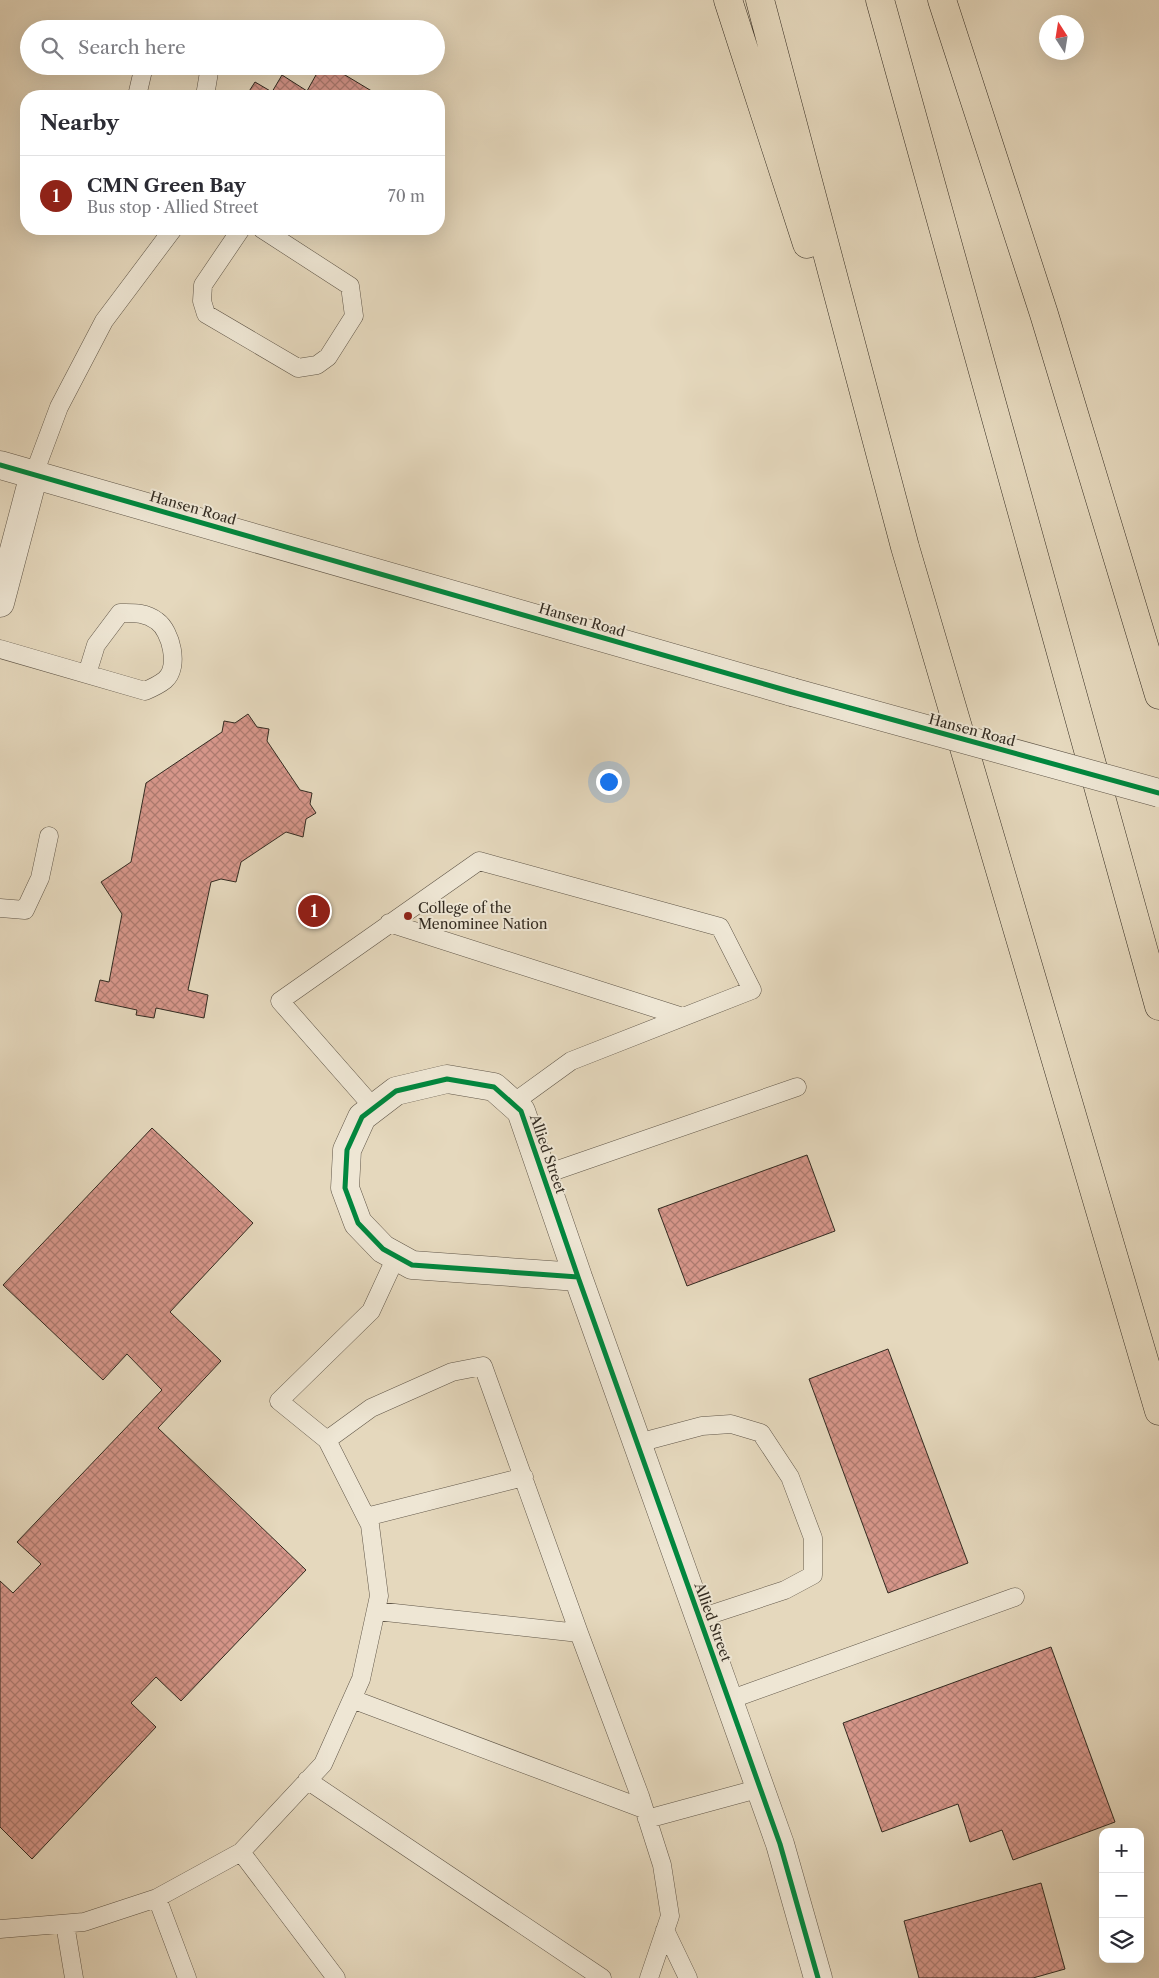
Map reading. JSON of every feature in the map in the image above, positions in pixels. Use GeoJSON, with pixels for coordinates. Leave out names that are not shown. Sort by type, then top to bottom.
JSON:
{"type":"FeatureCollection","features":[{"type":"Feature","properties":{"kind":"highway"},"geometry":{"type":"LineString","coordinates":[[728,0],[906,547]]}},
{"type":"Feature","properties":{"kind":"highway"},"geometry":{"type":"LineString","coordinates":[[760,0],[906,547],[1159,1411]]}},
{"type":"Feature","properties":{"kind":"highway"},"geometry":{"type":"LineString","coordinates":[[880,0],[1159,1006]]}},
{"type":"Feature","properties":{"kind":"highway"},"geometry":{"type":"LineString","coordinates":[[942,0],[1044,314],[1159,695]]}},
{"type":"Feature","properties":{"kind":"street","name":"Hansen Road"},"geometry":{"type":"LineString","coordinates":[[0,465],[792,692],[1159,793]]}},
{"type":"Feature","properties":{"kind":"street"},"geometry":{"type":"LineString","coordinates":[[0,603],[34,474]]}},
{"type":"Feature","properties":{"kind":"street","name":"Allied Street"},"geometry":{"type":"LineString","coordinates":[[578,1277],[412,1265],[383,1249],[358,1223],[345,1188],[347,1150],[362,1117],[396,1091],[447,1079],[494,1088],[521,1111],[578,1277],[780,1844],[818,1978]]}},
{"type":"Feature","properties":{"kind":"lane"},"geometry":{"type":"LineString","coordinates":[[138,90],[142,75]]}},
{"type":"Feature","properties":{"kind":"lane"},"geometry":{"type":"LineString","coordinates":[[206,90],[208,75]]}},
{"type":"Feature","properties":{"kind":"lane"},"geometry":{"type":"LineString","coordinates":[[34,474],[58,407],[104,320],[168,235]]}},
{"type":"Feature","properties":{"kind":"lane"},"geometry":{"type":"LineString","coordinates":[[237,235],[203,284],[202,301],[206,314],[298,368],[317,366],[328,357],[354,316],[350,286],[271,235]]}},
{"type":"Feature","properties":{"kind":"lane"},"geometry":{"type":"LineString","coordinates":[[0,649],[145,691],[167,679],[173,661],[170,639],[157,621],[138,612],[120,613],[96,645],[87,674]]}},
{"type":"Feature","properties":{"kind":"lane"},"geometry":{"type":"LineString","coordinates":[[0,908],[25,910],[40,878],[49,836]]}},
{"type":"Feature","properties":{"kind":"lane"},"geometry":{"type":"LineString","coordinates":[[374,1108],[280,1001],[479,860],[720,927],[752,990],[571,1061],[512,1103]]}},
{"type":"Feature","properties":{"kind":"lane"},"geometry":{"type":"LineString","coordinates":[[389,923],[683,1017]]}},
{"type":"Feature","properties":{"kind":"lane"},"geometry":{"type":"LineString","coordinates":[[544,1175],[797,1087]]}},
{"type":"Feature","properties":{"kind":"lane"},"geometry":{"type":"LineString","coordinates":[[0,1929],[84,1922],[157,1898],[241,1852],[323,1764],[361,1678],[379,1596],[370,1525],[327,1440],[278,1401],[372,1311],[396,1257]]}},
{"type":"Feature","properties":{"kind":"lane"},"geometry":{"type":"LineString","coordinates":[[327,1440],[371,1408],[452,1372],[484,1366],[646,1814],[662,1865],[670,1916],[649,1978]]}},
{"type":"Feature","properties":{"kind":"lane"},"geometry":{"type":"LineString","coordinates":[[638,1443],[702,1426],[731,1424],[761,1433],[790,1477],[813,1538],[813,1575],[784,1590],[700,1618]]}},
{"type":"Feature","properties":{"kind":"lane"},"geometry":{"type":"LineString","coordinates":[[366,1517],[524,1477]]}},
{"type":"Feature","properties":{"kind":"lane"},"geometry":{"type":"LineString","coordinates":[[729,1700],[1015,1597]]}},
{"type":"Feature","properties":{"kind":"lane"},"geometry":{"type":"LineString","coordinates":[[376,1611],[579,1633]]}},
{"type":"Feature","properties":{"kind":"lane"},"geometry":{"type":"LineString","coordinates":[[352,1698],[646,1814],[760,1788]]}},
{"type":"Feature","properties":{"kind":"lane"},"geometry":{"type":"LineString","coordinates":[[307,1780],[602,1978]]}},
{"type":"Feature","properties":{"kind":"lane"},"geometry":{"type":"LineString","coordinates":[[241,1852],[336,1978]]}},
{"type":"Feature","properties":{"kind":"lane"},"geometry":{"type":"LineString","coordinates":[[157,1898],[187,1978]]}},
{"type":"Feature","properties":{"kind":"lane"},"geometry":{"type":"LineString","coordinates":[[65,1924],[74,1978]]}},
{"type":"Feature","properties":{"kind":"lane"},"geometry":{"type":"LineString","coordinates":[[666,1930],[688,1978]]}},
{"type":"Feature","properties":{"kind":"building"},"geometry":{"type":"Polygon","coordinates":[[[282,75],[305,90],[273,90],[282,75]]]}},
{"type":"Feature","properties":{"kind":"building"},"geometry":{"type":"Polygon","coordinates":[[[316,75],[345,75],[370,90],[308,90],[316,75]]]}},
{"type":"Feature","properties":{"kind":"building"},"geometry":{"type":"Polygon","coordinates":[[[255,82],[269,90],[250,90],[255,82]]]}},
{"type":"Feature","properties":{"kind":"building"},"geometry":{"type":"Polygon","coordinates":[[[248,714],[257,727],[269,729],[267,741],[300,790],[312,793],[310,804],[316,813],[306,819],[303,837],[286,832],[241,862],[236,882],[221,879],[211,882],[188,990],[208,995],[204,1018],[156,1008],[154,1018],[136,1015],[137,1010],[95,1001],[100,980],[109,982],[122,914],[101,882],[131,862],[146,783],[222,732],[224,721],[235,723],[248,714]]]}},
{"type":"Feature","properties":{"kind":"building"},"geometry":{"type":"Polygon","coordinates":[[[152,1128],[253,1223],[170,1312],[221,1361],[158,1428],[306,1570],[181,1701],[156,1677],[131,1703],[156,1727],[32,1859],[0,1827],[0,1581],[13,1593],[41,1564],[17,1542],[162,1390],[127,1354],[103,1380],[3,1285],[152,1128]]]}},
{"type":"Feature","properties":{"kind":"building"},"geometry":{"type":"Polygon","coordinates":[[[807,1155],[835,1231],[687,1286],[658,1209],[807,1155]]]}},
{"type":"Feature","properties":{"kind":"building"},"geometry":{"type":"Polygon","coordinates":[[[888,1349],[968,1563],[888,1593],[809,1379],[888,1349]]]}},
{"type":"Feature","properties":{"kind":"building"},"geometry":{"type":"Polygon","coordinates":[[[1051,1647],[1115,1822],[1013,1860],[1002,1830],[970,1842],[958,1804],[882,1832],[843,1723],[1051,1647]]]}},
{"type":"Feature","properties":{"kind":"building"},"geometry":{"type":"Polygon","coordinates":[[[1041,1883],[1065,1969],[1033,1978],[919,1978],[904,1921],[1041,1883]]]}},
{"type":"Feature","properties":{"kind":"cycle path"},"geometry":{"type":"LineString","coordinates":[[0,465],[792,692],[1159,793]]}},
{"type":"Feature","properties":{"kind":"cycle path"},"geometry":{"type":"LineString","coordinates":[[578,1277],[412,1265],[383,1249],[358,1223],[345,1188],[347,1150],[362,1117],[396,1091],[447,1079],[494,1087],[521,1111],[578,1277],[780,1844],[818,1978]]}},
{"type":"Feature","properties":{"kind":"place","name":"CMN Green Bay"},"geometry":{"type":"Point","coordinates":[314,911]}},
{"type":"Feature","properties":{"kind":"place","name":"College of the Menominee Nation"},"geometry":{"type":"Point","coordinates":[408,916]}}]}
